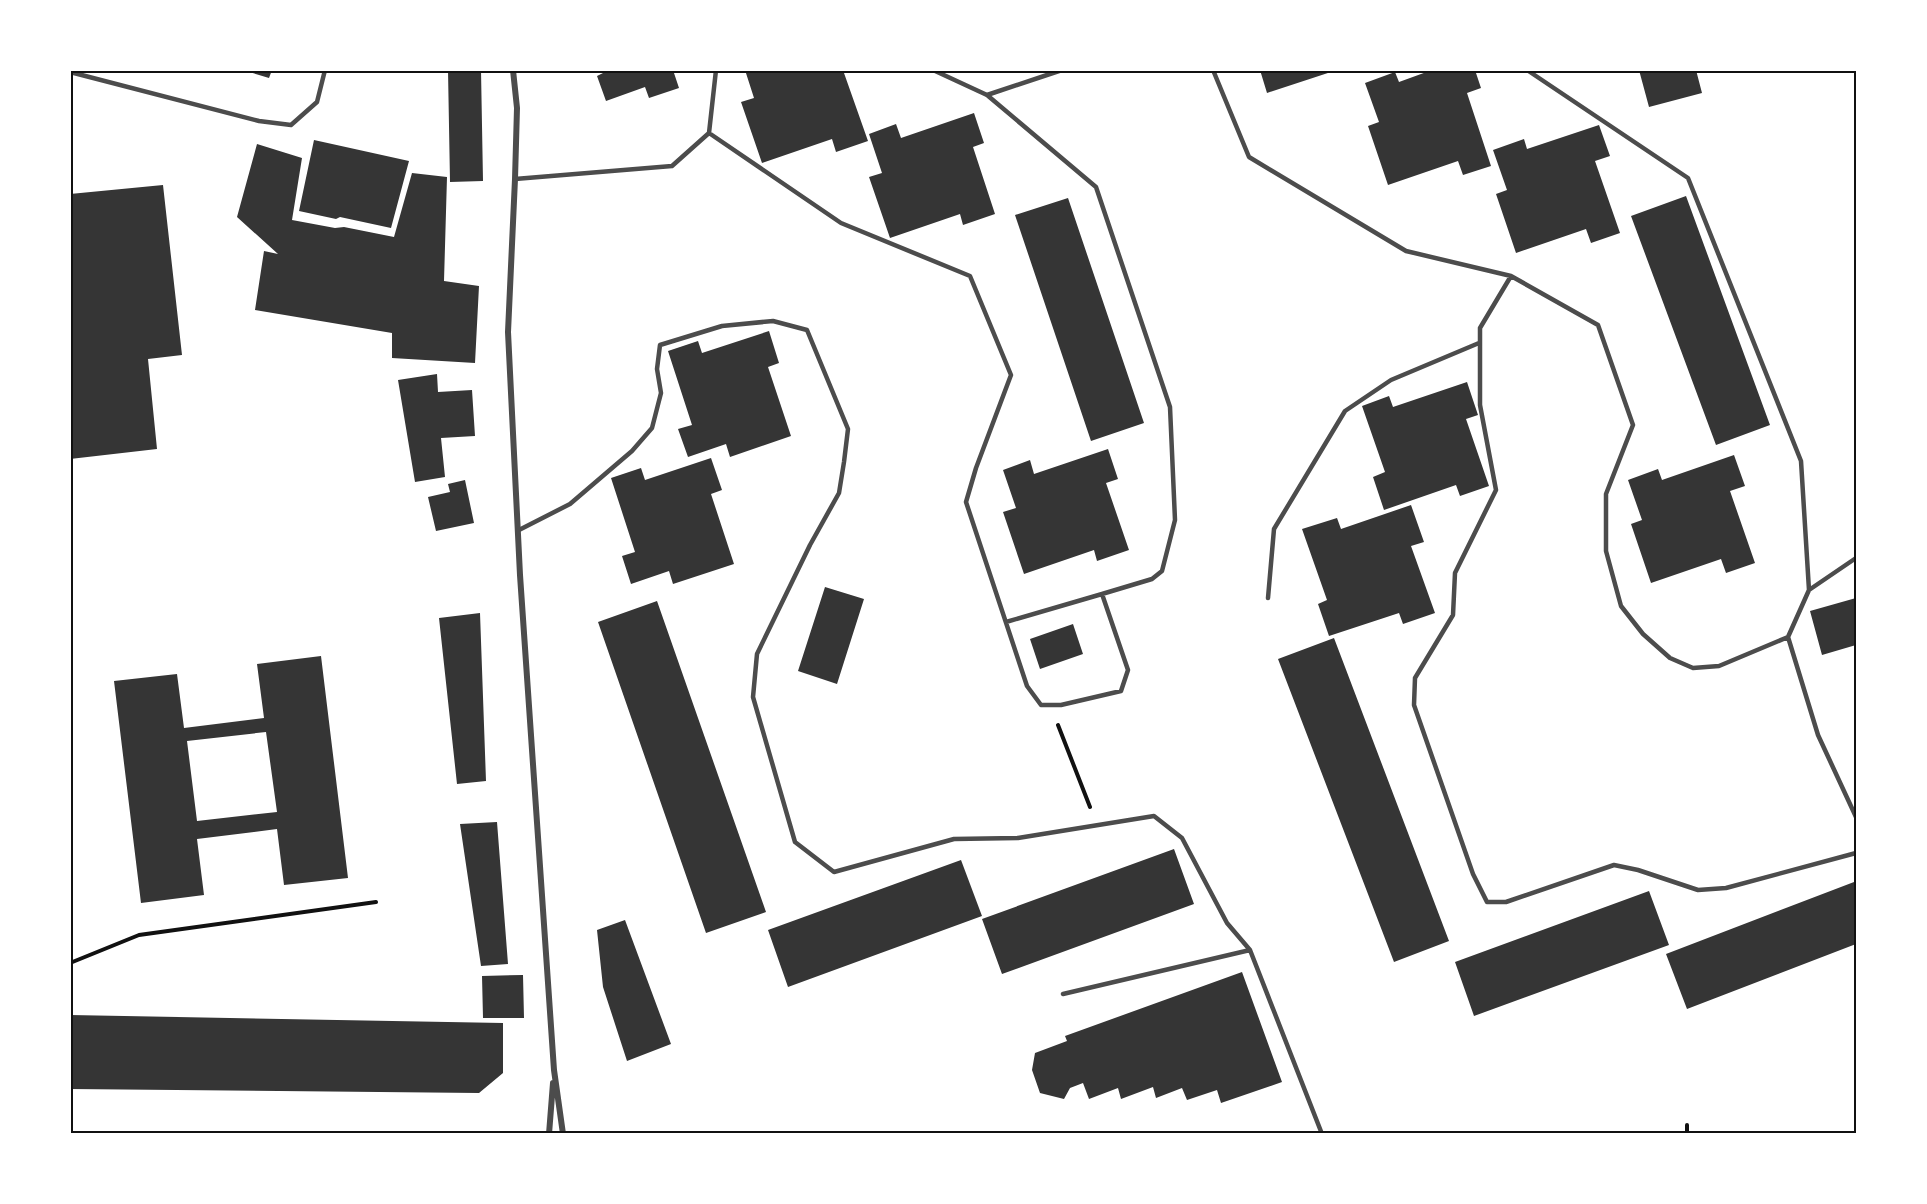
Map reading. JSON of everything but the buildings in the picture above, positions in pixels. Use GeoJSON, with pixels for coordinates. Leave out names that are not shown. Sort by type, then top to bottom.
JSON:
{"type":"FeatureCollection","features":[{"type":"Feature","properties":{"kind":"street"},"geometry":{"type":"LineString","coordinates":[[513,70],[517,108],[508,332],[520,575],[554,1070],[563,1134]]}},
{"type":"Feature","properties":{"kind":"street"},"geometry":{"type":"LineString","coordinates":[[549,1134],[554,1070]]}},
{"type":"Feature","properties":{"kind":"lane"},"geometry":{"type":"LineString","coordinates":[[70,72],[259,121],[291,125],[317,102],[325,70]]}},
{"type":"Feature","properties":{"kind":"lane"},"geometry":{"type":"LineString","coordinates":[[515,179],[672,165],[709,133],[716,70]]}},
{"type":"Feature","properties":{"kind":"lane"},"geometry":{"type":"LineString","coordinates":[[933,70],[987,95],[1096,188],[1170,407],[1175,520],[1162,571],[1152,579],[1006,622]]}},
{"type":"Feature","properties":{"kind":"lane"},"geometry":{"type":"LineString","coordinates":[[987,95],[1062,70]]}},
{"type":"Feature","properties":{"kind":"lane"},"geometry":{"type":"LineString","coordinates":[[1213,70],[1249,156],[1406,251],[1511,276],[1598,326],[1633,425],[1606,494],[1606,550],[1621,606],[1643,634],[1670,658],[1693,668],[1719,666],[1788,638]]}},
{"type":"Feature","properties":{"kind":"lane"},"geometry":{"type":"LineString","coordinates":[[1527,70],[1688,178],[1802,461],[1809,590],[1788,638],[1818,735],[1857,817]]}},
{"type":"Feature","properties":{"kind":"lane"},"geometry":{"type":"LineString","coordinates":[[709,133],[841,223],[970,276],[1011,375],[976,468],[966,502],[1027,686],[1041,705],[1061,705],[1121,691],[1128,670],[1102,594]]}},
{"type":"Feature","properties":{"kind":"lane"},"geometry":{"type":"LineString","coordinates":[[1511,276],[1480,328],[1480,405],[1496,490],[1455,573],[1453,615],[1415,678],[1414,705],[1473,874],[1486,902],[1506,902],[1614,865],[1638,870],[1698,890],[1726,888],[1857,853]]}},
{"type":"Feature","properties":{"kind":"lane"},"geometry":{"type":"LineString","coordinates":[[519,530],[570,504],[632,452],[652,428],[662,393],[657,369],[660,345],[722,326],[772,321],[807,330],[848,429],[844,462],[838,493],[757,654],[753,697],[795,842],[834,872],[954,839],[1018,837],[1154,816],[1182,838],[1227,923],[1250,950],[1322,1134]]}},
{"type":"Feature","properties":{"kind":"lane"},"geometry":{"type":"LineString","coordinates":[[1268,598],[1274,529],[1345,411],[1391,380],[1479,343]]}},
{"type":"Feature","properties":{"kind":"lane"},"geometry":{"type":"LineString","coordinates":[[1809,590],[1857,558]]}},
{"type":"Feature","properties":{"kind":"lane"},"geometry":{"type":"LineString","coordinates":[[1063,994],[1250,950]]}},
{"type":"Feature","properties":{"kind":"path"},"geometry":{"type":"LineString","coordinates":[[1050,705],[1097,825]]}},
{"type":"Feature","properties":{"kind":"path"},"geometry":{"type":"LineString","coordinates":[[70,963],[139,935],[376,902]]}},
{"type":"Feature","properties":{"kind":"path"},"geometry":{"type":"LineString","coordinates":[[1687,1125],[1687,1134]]}}]}
